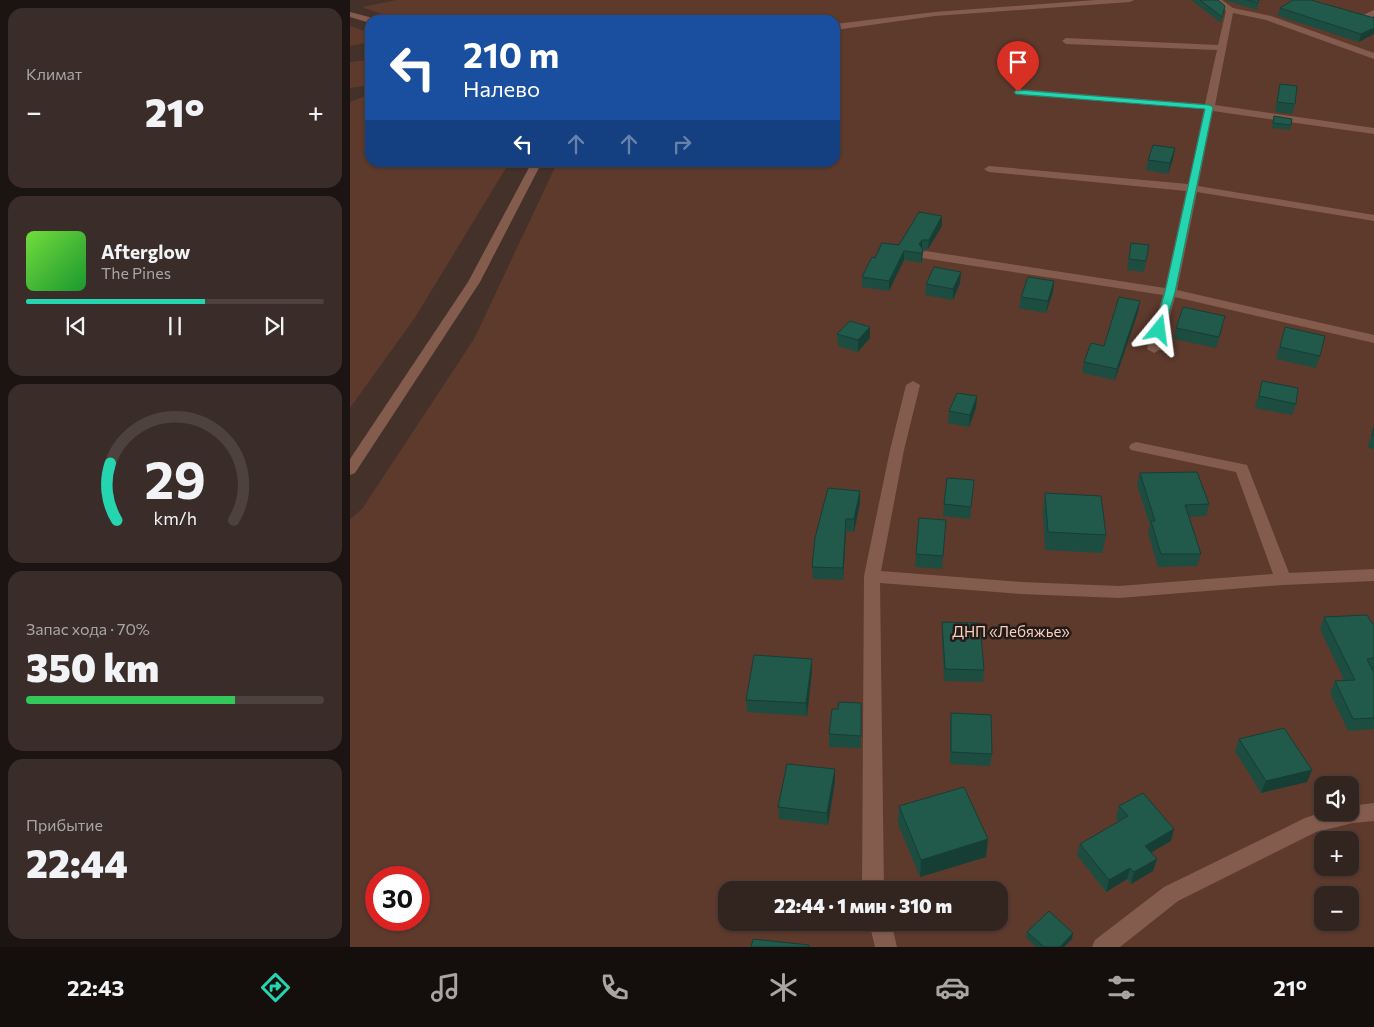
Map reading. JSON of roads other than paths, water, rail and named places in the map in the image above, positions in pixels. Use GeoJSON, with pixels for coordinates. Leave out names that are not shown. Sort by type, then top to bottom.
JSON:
{"type":"FeatureCollection","features":[{"type":"Feature","properties":{"kind":"street"},"geometry":{"type":"LineString","coordinates":[[840,26],[935,14],[1130,0]]}},
{"type":"Feature","properties":{"kind":"street"},"geometry":{"type":"LineString","coordinates":[[1217,0],[1230,10],[1268,18],[1374,56]]}},
{"type":"Feature","properties":{"kind":"street"},"geometry":{"type":"LineString","coordinates":[[1154,349],[1170,292],[1230,10]]}},
{"type":"Feature","properties":{"kind":"street"},"geometry":{"type":"LineString","coordinates":[[1353,14],[1370,19],[1374,12]]}},
{"type":"Feature","properties":{"kind":"street"},"geometry":{"type":"LineString","coordinates":[[350,14],[365,18]]}},
{"type":"Feature","properties":{"kind":"street"},"geometry":{"type":"LineString","coordinates":[[1066,41],[1222,48]]}},
{"type":"Feature","properties":{"kind":"street"},"geometry":{"type":"LineString","coordinates":[[1018,92],[1209,107],[1374,131]]}},
{"type":"Feature","properties":{"kind":"street"},"geometry":{"type":"LineString","coordinates":[[350,470],[474,282],[534,167]]}},
{"type":"Feature","properties":{"kind":"street"},"geometry":{"type":"LineString","coordinates":[[989,169],[1192,188],[1374,218]]}},
{"type":"Feature","properties":{"kind":"street"},"geometry":{"type":"LineString","coordinates":[[926,255],[1170,292],[1374,339]]}},
{"type":"Feature","properties":{"kind":"street"},"geometry":{"type":"LineString","coordinates":[[873,881],[872,576],[913,385]]}},
{"type":"Feature","properties":{"kind":"street"},"geometry":{"type":"LineString","coordinates":[[1136,447],[1242,468],[1282,579]]}},
{"type":"Feature","properties":{"kind":"street"},"geometry":{"type":"LineString","coordinates":[[872,576],[1021,588],[1119,592],[1282,579],[1374,575]]}},
{"type":"Feature","properties":{"kind":"street"},"geometry":{"type":"LineString","coordinates":[[1103,947],[1171,894],[1235,862],[1312,824],[1353,814],[1374,812]]}},
{"type":"Feature","properties":{"kind":"street"},"geometry":{"type":"LineString","coordinates":[[882,931],[886,947]]}},
{"type":"Feature","properties":{"kind":"park label","name":"ДНП «Лебяжье»"},"geometry":{"type":"Point","coordinates":[1011,631]}}]}
